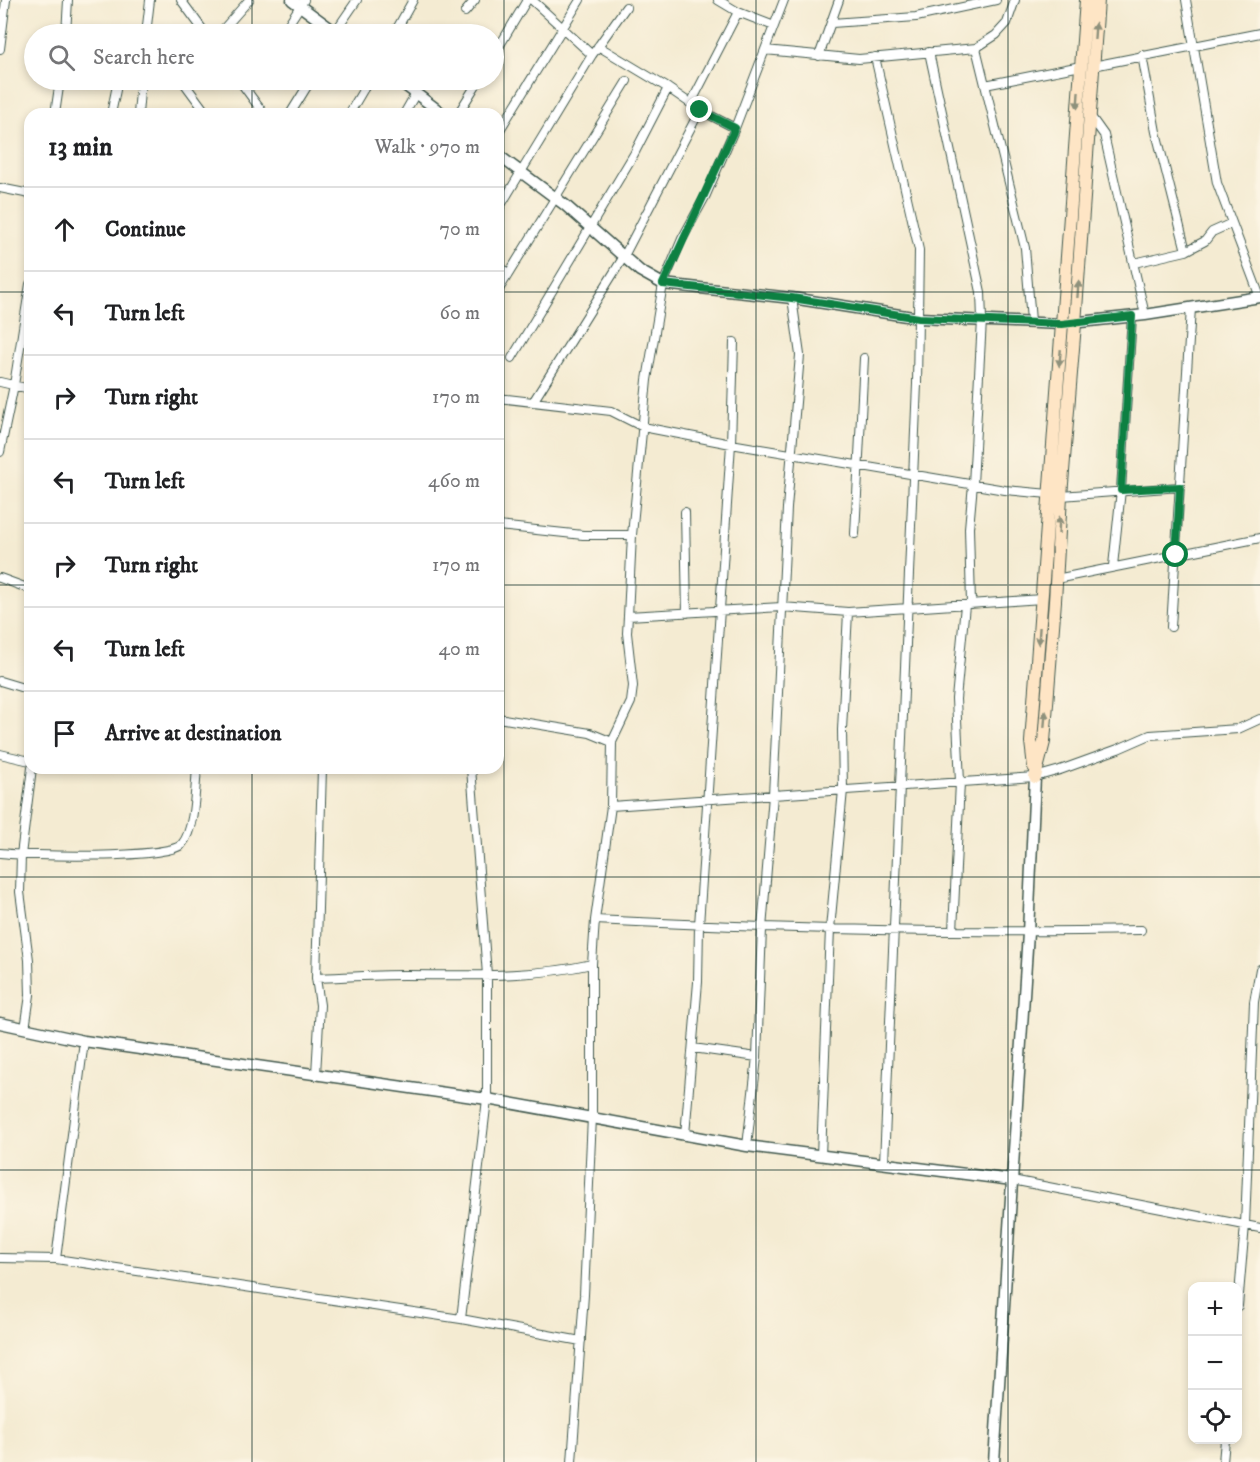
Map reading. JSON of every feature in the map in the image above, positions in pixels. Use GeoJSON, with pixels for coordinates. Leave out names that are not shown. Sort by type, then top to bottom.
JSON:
{"type":"FeatureCollection","features":[{"type":"Feature","properties":{"kind":"main road"},"geometry":{"type":"LineString","coordinates":[[1069,324],[1089,113],[1086,0]]}},
{"type":"Feature","properties":{"kind":"main road"},"geometry":{"type":"LineString","coordinates":[[1035,777],[1031,742],[1042,599],[1055,495],[1087,66],[1098,0]]}},
{"type":"Feature","properties":{"kind":"main road"},"geometry":{"type":"LineString","coordinates":[[1035,777],[1044,742],[1056,579],[1055,495]]}},
{"type":"Feature","properties":{"kind":"street"},"geometry":{"type":"LineString","coordinates":[[0,49],[6,0]]}},
{"type":"Feature","properties":{"kind":"street"},"geometry":{"type":"LineString","coordinates":[[67,24],[68,0]]}},
{"type":"Feature","properties":{"kind":"street"},"geometry":{"type":"LineString","coordinates":[[147,24],[150,0]]}},
{"type":"Feature","properties":{"kind":"street"},"geometry":{"type":"LineString","coordinates":[[181,0],[199,24]]}},
{"type":"Feature","properties":{"kind":"street"},"geometry":{"type":"LineString","coordinates":[[228,24],[249,0]]}},
{"type":"Feature","properties":{"kind":"street"},"geometry":{"type":"LineString","coordinates":[[342,24],[357,0]]}},
{"type":"Feature","properties":{"kind":"street"},"geometry":{"type":"LineString","coordinates":[[400,24],[413,0]]}},
{"type":"Feature","properties":{"kind":"street"},"geometry":{"type":"LineString","coordinates":[[465,12],[475,0]]}},
{"type":"Feature","properties":{"kind":"street"},"geometry":{"type":"LineString","coordinates":[[504,38],[526,0]]}},
{"type":"Feature","properties":{"kind":"street"},"geometry":{"type":"LineString","coordinates":[[532,0],[592,55]]}},
{"type":"Feature","properties":{"kind":"street"},"geometry":{"type":"LineString","coordinates":[[504,123],[579,0]]}},
{"type":"Feature","properties":{"kind":"street"},"geometry":{"type":"LineString","coordinates":[[718,0],[738,12],[774,27]]}},
{"type":"Feature","properties":{"kind":"street"},"geometry":{"type":"LineString","coordinates":[[572,1462],[581,1341],[592,1117],[592,964],[595,920],[611,806],[612,742],[631,702],[633,686],[627,633],[647,380],[663,284],[735,128],[784,0]]}},
{"type":"Feature","properties":{"kind":"street"},"geometry":{"type":"LineString","coordinates":[[819,56],[839,0]]}},
{"type":"Feature","properties":{"kind":"street"},"geometry":{"type":"LineString","coordinates":[[832,22],[916,17],[996,0]]}},
{"type":"Feature","properties":{"kind":"street"},"geometry":{"type":"LineString","coordinates":[[765,50],[859,58],[976,48],[996,35],[1007,24],[1015,0]]}},
{"type":"Feature","properties":{"kind":"street"},"geometry":{"type":"LineString","coordinates":[[504,159],[556,198],[623,258],[663,284],[792,298],[919,318],[1069,324],[1260,297],[1217,183],[1186,0]]}},
{"type":"Feature","properties":{"kind":"street"},"geometry":{"type":"LineString","coordinates":[[287,24],[299,2],[325,24]]}},
{"type":"Feature","properties":{"kind":"street"},"geometry":{"type":"LineString","coordinates":[[504,200],[592,55],[626,7]]}},
{"type":"Feature","properties":{"kind":"street"},"geometry":{"type":"LineString","coordinates":[[691,103],[738,12]]}},
{"type":"Feature","properties":{"kind":"street"},"geometry":{"type":"LineString","coordinates":[[985,86],[1260,33]]}},
{"type":"Feature","properties":{"kind":"street"},"geometry":{"type":"LineString","coordinates":[[598,46],[700,110],[735,128]]}},
{"type":"Feature","properties":{"kind":"street"},"geometry":{"type":"LineString","coordinates":[[976,48],[1025,248],[1031,321]]}},
{"type":"Feature","properties":{"kind":"street"},"geometry":{"type":"LineString","coordinates":[[929,52],[981,292],[982,320],[969,528],[968,605],[956,699],[960,782],[953,931]]}},
{"type":"Feature","properties":{"kind":"street"},"geometry":{"type":"LineString","coordinates":[[1142,55],[1156,132],[1186,251]]}},
{"type":"Feature","properties":{"kind":"street"},"geometry":{"type":"LineString","coordinates":[[875,57],[919,250],[919,318],[908,609],[884,1163]]}},
{"type":"Feature","properties":{"kind":"street"},"geometry":{"type":"LineString","coordinates":[[504,281],[627,81]]}},
{"type":"Feature","properties":{"kind":"street"},"geometry":{"type":"LineString","coordinates":[[512,358],[634,154],[668,88]]}},
{"type":"Feature","properties":{"kind":"street"},"geometry":{"type":"LineString","coordinates":[[56,108],[59,90]]}},
{"type":"Feature","properties":{"kind":"street"},"geometry":{"type":"LineString","coordinates":[[112,108],[116,90]]}},
{"type":"Feature","properties":{"kind":"street"},"geometry":{"type":"LineString","coordinates":[[139,108],[140,90]]}},
{"type":"Feature","properties":{"kind":"street"},"geometry":{"type":"LineString","coordinates":[[189,90],[203,108]]}},
{"type":"Feature","properties":{"kind":"street"},"geometry":{"type":"LineString","coordinates":[[294,108],[305,90]]}},
{"type":"Feature","properties":{"kind":"street"},"geometry":{"type":"LineString","coordinates":[[353,108],[363,90]]}},
{"type":"Feature","properties":{"kind":"street"},"geometry":{"type":"LineString","coordinates":[[412,90],[435,108]]}},
{"type":"Feature","properties":{"kind":"street"},"geometry":{"type":"LineString","coordinates":[[462,108],[473,90]]}},
{"type":"Feature","properties":{"kind":"street"},"geometry":{"type":"LineString","coordinates":[[247,91],[260,108]]}},
{"type":"Feature","properties":{"kind":"street"},"geometry":{"type":"LineString","coordinates":[[407,108],[416,93]]}},
{"type":"Feature","properties":{"kind":"street"},"geometry":{"type":"LineString","coordinates":[[533,402],[623,258],[700,110]]}},
{"type":"Feature","properties":{"kind":"street"},"geometry":{"type":"LineString","coordinates":[[1089,113],[1104,135],[1145,315]]}},
{"type":"Feature","properties":{"kind":"street"},"geometry":{"type":"LineString","coordinates":[[0,188],[24,193]]}},
{"type":"Feature","properties":{"kind":"street"},"geometry":{"type":"LineString","coordinates":[[1134,263],[1186,251],[1205,241],[1212,232],[1232,223]]}},
{"type":"Feature","properties":{"kind":"street"},"geometry":{"type":"LineString","coordinates":[[504,270],[509,273]]}},
{"type":"Feature","properties":{"kind":"street"},"geometry":{"type":"LineString","coordinates":[[747,1146],[757,1057],[762,928],[773,795],[792,453],[800,355],[792,298]]}},
{"type":"Feature","properties":{"kind":"street"},"geometry":{"type":"LineString","coordinates":[[1171,627],[1191,308]]}},
{"type":"Feature","properties":{"kind":"street"},"geometry":{"type":"LineString","coordinates":[[1113,566],[1121,490],[1132,316]]}},
{"type":"Feature","properties":{"kind":"street"},"geometry":{"type":"LineString","coordinates":[[0,452],[24,322]]}},
{"type":"Feature","properties":{"kind":"street"},"geometry":{"type":"LineString","coordinates":[[685,1135],[698,982],[699,926],[731,444],[734,342]]}},
{"type":"Feature","properties":{"kind":"street"},"geometry":{"type":"LineString","coordinates":[[855,534],[864,358]]}},
{"type":"Feature","properties":{"kind":"street"},"geometry":{"type":"LineString","coordinates":[[0,382],[24,388]]}},
{"type":"Feature","properties":{"kind":"street"},"geometry":{"type":"LineString","coordinates":[[504,399],[611,411],[643,427],[1005,490],[1055,495],[1180,487]]}},
{"type":"Feature","properties":{"kind":"street"},"geometry":{"type":"LineString","coordinates":[[685,512],[687,613]]}},
{"type":"Feature","properties":{"kind":"street"},"geometry":{"type":"LineString","coordinates":[[504,527],[583,535],[633,535]]}},
{"type":"Feature","properties":{"kind":"street"},"geometry":{"type":"LineString","coordinates":[[1056,579],[1260,538]]}},
{"type":"Feature","properties":{"kind":"street"},"geometry":{"type":"LineString","coordinates":[[0,579],[24,587]]}},
{"type":"Feature","properties":{"kind":"street"},"geometry":{"type":"LineString","coordinates":[[628,616],[783,607],[849,612],[1042,599]]}},
{"type":"Feature","properties":{"kind":"street"},"geometry":{"type":"LineString","coordinates":[[821,1156],[830,929],[843,790],[842,730],[849,612]]}},
{"type":"Feature","properties":{"kind":"street"},"geometry":{"type":"LineString","coordinates":[[0,681],[24,688]]}},
{"type":"Feature","properties":{"kind":"street"},"geometry":{"type":"LineString","coordinates":[[504,719],[590,733],[612,742]]}},
{"type":"Feature","properties":{"kind":"street"},"geometry":{"type":"LineString","coordinates":[[611,806],[1035,777],[1118,749],[1150,735],[1238,729],[1260,719]]}},
{"type":"Feature","properties":{"kind":"street"},"geometry":{"type":"LineString","coordinates":[[0,754],[24,760]]}},
{"type":"Feature","properties":{"kind":"street"},"geometry":{"type":"LineString","coordinates":[[25,1029],[30,995],[29,960],[20,892],[21,855],[31,774]]}},
{"type":"Feature","properties":{"kind":"street"},"geometry":{"type":"LineString","coordinates":[[0,853],[21,855],[126,854],[176,849],[183,843],[188,833],[196,774]]}},
{"type":"Feature","properties":{"kind":"street"},"geometry":{"type":"LineString","coordinates":[[316,1074],[320,1005],[316,978],[322,774]]}},
{"type":"Feature","properties":{"kind":"street"},"geometry":{"type":"LineString","coordinates":[[461,1320],[488,1099],[487,975],[471,774]]}},
{"type":"Feature","properties":{"kind":"street"},"geometry":{"type":"LineString","coordinates":[[994,1462],[1028,933],[1035,777]]}},
{"type":"Feature","properties":{"kind":"street"},"geometry":{"type":"LineString","coordinates":[[595,920],[762,928],[1028,933],[1141,930]]}},
{"type":"Feature","properties":{"kind":"street"},"geometry":{"type":"LineString","coordinates":[[316,978],[487,975],[567,970],[592,964]]}},
{"type":"Feature","properties":{"kind":"street"},"geometry":{"type":"LineString","coordinates":[[1240,1282],[1245,1225],[1254,1002],[1260,969]]}},
{"type":"Feature","properties":{"kind":"street"},"geometry":{"type":"LineString","coordinates":[[0,1023],[84,1041],[488,1099],[747,1146],[1012,1180],[1260,1228]]}},
{"type":"Feature","properties":{"kind":"street"},"geometry":{"type":"LineString","coordinates":[[56,1259],[84,1041]]}},
{"type":"Feature","properties":{"kind":"street"},"geometry":{"type":"LineString","coordinates":[[693,1048],[757,1057]]}},
{"type":"Feature","properties":{"kind":"street"},"geometry":{"type":"LineString","coordinates":[[0,1258],[56,1259],[461,1320],[581,1341]]}},
{"type":"Feature","properties":{"kind":"street"},"geometry":{"type":"LineString","coordinates":[[1223,1462],[1225,1444]]}},
{"type":"Feature","properties":{"kind":"route"},"geometry":{"type":"LineString","coordinates":[[700,110],[735,128],[663,284],[792,298],[919,318],[1075,324],[1132,316],[1121,490],[1180,487],[1176,555]]}}]}
